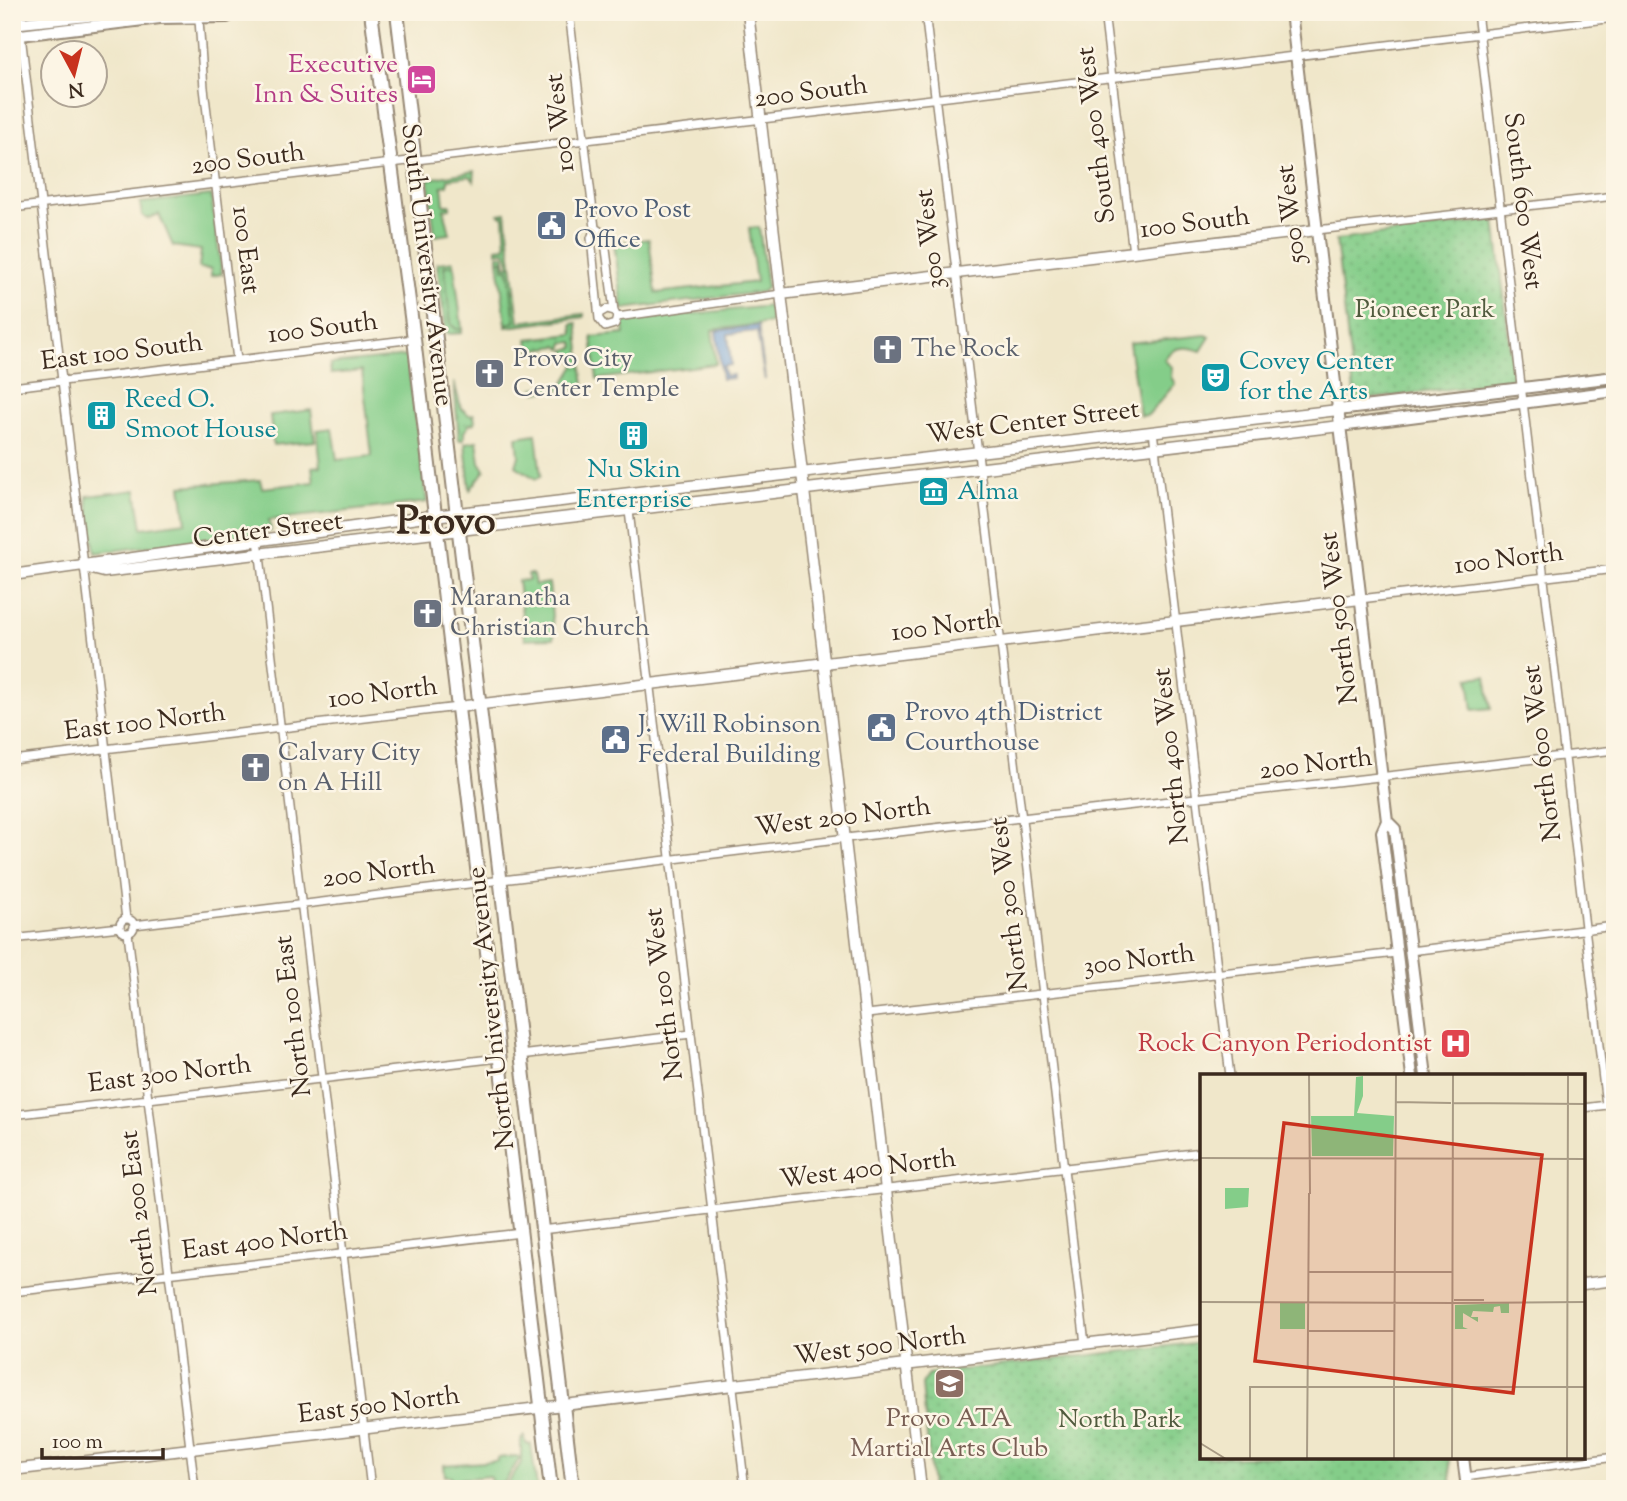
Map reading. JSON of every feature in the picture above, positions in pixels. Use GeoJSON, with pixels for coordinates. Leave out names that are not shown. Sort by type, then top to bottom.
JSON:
{"type":"FeatureCollection","features":[{"type":"Feature","properties":{"kind":"highway","name":"South University Avenue"},"geometry":{"type":"LineString","coordinates":[[371,12],[436,524]]}},
{"type":"Feature","properties":{"kind":"highway","name":"South University Avenue"},"geometry":{"type":"LineString","coordinates":[[397,12],[457,522]]}},
{"type":"Feature","properties":{"kind":"highway","name":"North University Avenue"},"geometry":{"type":"LineString","coordinates":[[457,522],[573,1489]]}},
{"type":"Feature","properties":{"kind":"highway","name":"North University Avenue"},"geometry":{"type":"LineString","coordinates":[[436,524],[551,1489]]}},
{"type":"Feature","properties":{"kind":"main road"},"geometry":{"type":"LineString","coordinates":[[17,20],[125,12]]}},
{"type":"Feature","properties":{"kind":"main road"},"geometry":{"type":"LineString","coordinates":[[17,36],[160,18],[199,20],[227,17],[237,12]]}},
{"type":"Feature","properties":{"kind":"main road","name":"500 West"},"geometry":{"type":"LineString","coordinates":[[1291,12],[1338,410]]}},
{"type":"Feature","properties":{"kind":"main road","name":"West Center Street"},"geometry":{"type":"LineString","coordinates":[[1340,426],[1615,377]]}},
{"type":"Feature","properties":{"kind":"main road","name":"West Center Street"},"geometry":{"type":"LineString","coordinates":[[1338,410],[1523,395],[1615,391]]}},
{"type":"Feature","properties":{"kind":"main road","name":"North 500 West"},"geometry":{"type":"LineString","coordinates":[[1338,410],[1387,821],[1382,832],[1412,1074]]}},
{"type":"Feature","properties":{"kind":"main road","name":"North 500 West"},"geometry":{"type":"LineString","coordinates":[[1387,821],[1395,830],[1426,1074]]}},
{"type":"Feature","properties":{"kind":"main road"},"geometry":{"type":"LineString","coordinates":[[1463,1459],[1466,1483]]}},
{"type":"Feature","properties":{"kind":"street","name":"100 West"},"geometry":{"type":"LineString","coordinates":[[569,12],[595,228]]}},
{"type":"Feature","properties":{"kind":"street"},"geometry":{"type":"LineString","coordinates":[[748,12],[909,1365],[921,1489]]}},
{"type":"Feature","properties":{"kind":"street","name":"300 West"},"geometry":{"type":"LineString","coordinates":[[925,12],[980,460]]}},
{"type":"Feature","properties":{"kind":"street","name":"South 400 West"},"geometry":{"type":"LineString","coordinates":[[1104,12],[1133,253]]}},
{"type":"Feature","properties":{"kind":"street","name":"South 600 West"},"geometry":{"type":"LineString","coordinates":[[1477,12],[1523,395]]}},
{"type":"Feature","properties":{"kind":"street","name":"200 South"},"geometry":{"type":"LineString","coordinates":[[12,208],[1615,18]]}},
{"type":"Feature","properties":{"kind":"street","name":"100 East"},"geometry":{"type":"LineString","coordinates":[[199,20],[215,184],[237,360]]}},
{"type":"Feature","properties":{"kind":"street"},"geometry":{"type":"LineString","coordinates":[[17,36],[41,205],[126,919],[120,927]]}},
{"type":"Feature","properties":{"kind":"street","name":"100 South"},"geometry":{"type":"LineString","coordinates":[[781,294],[1615,196]]}},
{"type":"Feature","properties":{"kind":"street"},"geometry":{"type":"LineString","coordinates":[[595,228],[604,234],[616,314],[615,324],[605,327],[600,322],[591,237],[595,228]]}},
{"type":"Feature","properties":{"kind":"street"},"geometry":{"type":"LineString","coordinates":[[600,313],[607,309],[616,314],[781,294]]}},
{"type":"Feature","properties":{"kind":"street","name":"100 South"},"geometry":{"type":"LineString","coordinates":[[237,360],[414,339]]}},
{"type":"Feature","properties":{"kind":"street","name":"East 100 South"},"geometry":{"type":"LineString","coordinates":[[12,387],[237,360]]}},
{"type":"Feature","properties":{"kind":"street","name":"North 600 West"},"geometry":{"type":"LineString","coordinates":[[1523,395],[1586,930],[1611,1105]]}},
{"type":"Feature","properties":{"kind":"street","name":"West Center Street"},"geometry":{"type":"LineString","coordinates":[[457,522],[629,509],[806,489],[1153,431],[1338,410]]}},
{"type":"Feature","properties":{"kind":"street","name":"West Center Street"},"geometry":{"type":"LineString","coordinates":[[457,522],[627,494],[804,473],[1156,447],[1340,426]]}},
{"type":"Feature","properties":{"kind":"street","name":"North 400 West"},"geometry":{"type":"LineString","coordinates":[[1153,431],[1178,621],[1230,1074]]}},
{"type":"Feature","properties":{"kind":"street","name":"North 300 West"},"geometry":{"type":"LineString","coordinates":[[980,460],[1085,1344]]}},
{"type":"Feature","properties":{"kind":"street","name":"North 100 West"},"geometry":{"type":"LineString","coordinates":[[627,494],[745,1489]]}},
{"type":"Feature","properties":{"kind":"street","name":"Center Street"},"geometry":{"type":"LineString","coordinates":[[12,575],[258,538],[457,522]]}},
{"type":"Feature","properties":{"kind":"street","name":"Center Street"},"geometry":{"type":"LineString","coordinates":[[83,566],[104,572],[259,554],[457,522]]}},
{"type":"Feature","properties":{"kind":"street","name":"North 100 East"},"geometry":{"type":"LineString","coordinates":[[258,538],[371,1489]]}},
{"type":"Feature","properties":{"kind":"street","name":"100 North"},"geometry":{"type":"LineString","coordinates":[[282,728],[1615,569]]}},
{"type":"Feature","properties":{"kind":"street","name":"East 100 North"},"geometry":{"type":"LineString","coordinates":[[12,760],[282,728]]}},
{"type":"Feature","properties":{"kind":"street","name":"200 North"},"geometry":{"type":"LineString","coordinates":[[1022,820],[1615,750]]}},
{"type":"Feature","properties":{"kind":"street","name":"West 200 North"},"geometry":{"type":"LineString","coordinates":[[670,859],[1022,820]]}},
{"type":"Feature","properties":{"kind":"street","name":"200 North"},"geometry":{"type":"LineString","coordinates":[[134,925],[670,859]]}},
{"type":"Feature","properties":{"kind":"street"},"geometry":{"type":"LineString","coordinates":[[12,939],[120,927],[128,933],[134,925],[126,919]]}},
{"type":"Feature","properties":{"kind":"street"},"geometry":{"type":"LineString","coordinates":[[1410,951],[1615,926]]}},
{"type":"Feature","properties":{"kind":"street","name":"North 200 East"},"geometry":{"type":"LineString","coordinates":[[128,933],[195,1489]]}},
{"type":"Feature","properties":{"kind":"street","name":"300 North"},"geometry":{"type":"LineString","coordinates":[[867,1014],[1396,953]]}},
{"type":"Feature","properties":{"kind":"street"},"geometry":{"type":"LineString","coordinates":[[521,1055],[691,1034]]}},
{"type":"Feature","properties":{"kind":"street","name":"East 300 North"},"geometry":{"type":"LineString","coordinates":[[12,1115],[499,1058]]}},
{"type":"Feature","properties":{"kind":"street"},"geometry":{"type":"LineString","coordinates":[[1585,1108],[1611,1105]]}},
{"type":"Feature","properties":{"kind":"street","name":"West 400 North"},"geometry":{"type":"LineString","coordinates":[[540,1230],[1200,1152]]}},
{"type":"Feature","properties":{"kind":"street","name":"East 400 North"},"geometry":{"type":"LineString","coordinates":[[12,1292],[522,1233]]}},
{"type":"Feature","properties":{"kind":"street"},"geometry":{"type":"LineString","coordinates":[[1585,1283],[1615,1280]]}},
{"type":"Feature","properties":{"kind":"street","name":"West 500 North"},"geometry":{"type":"LineString","coordinates":[[563,1405],[1200,1330]]}},
{"type":"Feature","properties":{"kind":"street","name":"East 500 North"},"geometry":{"type":"LineString","coordinates":[[13,1467],[191,1451],[563,1405]]}},
{"type":"Feature","properties":{"kind":"street"},"geometry":{"type":"LineString","coordinates":[[1466,1483],[1615,1457]]}},
{"type":"Feature","properties":{"kind":"street"},"geometry":{"type":"LineString","coordinates":[[13,1467],[16,1489]]}},
{"type":"Feature","properties":{"kind":"green space"},"geometry":{"type":"Polygon","coordinates":[[[475,171],[474,181],[470,176],[448,179],[448,185],[442,186],[444,205],[450,205],[450,208],[444,209],[450,234],[435,236],[428,179],[475,171]]]}},
{"type":"Feature","properties":{"kind":"green space"},"geometry":{"type":"Polygon","coordinates":[[[211,195],[222,274],[211,276],[211,269],[199,268],[201,250],[173,246],[159,214],[147,219],[142,215],[140,203],[211,195]]]}},
{"type":"Feature","properties":{"kind":"green space"},"geometry":{"type":"Polygon","coordinates":[[[506,213],[519,322],[584,314],[584,317],[506,327],[506,324],[515,322],[509,269],[504,269],[503,260],[498,260],[498,255],[504,255],[506,266],[510,266],[506,251],[497,252],[497,248],[506,247],[504,217],[499,214],[506,213]]]}},
{"type":"Feature","properties":{"kind":"green space","name":"Pioneer Park"},"geometry":{"type":"Polygon","coordinates":[[[1495,220],[1514,381],[1355,401],[1336,240],[1495,220]]]}},
{"type":"Feature","properties":{"kind":"green space"},"geometry":{"type":"Polygon","coordinates":[[[759,227],[767,287],[762,292],[623,309],[614,243],[649,239],[656,293],[756,282],[749,228],[759,227]]]}},
{"type":"Feature","properties":{"kind":"green space"},"geometry":{"type":"Polygon","coordinates":[[[503,259],[504,269],[509,269],[515,323],[506,324],[498,260],[503,259]]]}},
{"type":"Feature","properties":{"kind":"green space"},"geometry":{"type":"Polygon","coordinates":[[[454,261],[454,265],[444,266],[451,324],[456,329],[462,329],[462,333],[449,334],[446,331],[437,263],[454,261]]]}},
{"type":"Feature","properties":{"kind":"green space"},"geometry":{"type":"Polygon","coordinates":[[[454,265],[462,329],[456,330],[451,324],[444,266],[454,265]]]}},
{"type":"Feature","properties":{"kind":"green space"},"geometry":{"type":"Polygon","coordinates":[[[769,306],[771,323],[712,330],[716,364],[597,379],[592,337],[625,334],[623,321],[769,306]]]}},
{"type":"Feature","properties":{"kind":"green space"},"geometry":{"type":"Polygon","coordinates":[[[577,323],[584,387],[536,392],[534,388],[563,385],[576,364],[565,350],[575,347],[574,342],[564,343],[562,349],[558,346],[530,350],[528,339],[573,334],[572,324],[577,323]]]}},
{"type":"Feature","properties":{"kind":"green space"},"geometry":{"type":"Polygon","coordinates":[[[1206,335],[1210,337],[1201,351],[1180,348],[1167,355],[1164,360],[1172,367],[1171,377],[1175,384],[1148,415],[1140,416],[1129,343],[1206,335]]]}},
{"type":"Feature","properties":{"kind":"green space"},"geometry":{"type":"Polygon","coordinates":[[[407,356],[427,502],[269,520],[271,531],[95,553],[87,496],[136,490],[142,528],[186,522],[181,486],[260,480],[262,488],[314,482],[312,467],[321,466],[317,430],[332,428],[337,460],[372,456],[362,371],[331,374],[330,364],[407,356]]]}},
{"type":"Feature","properties":{"kind":"green space"},"geometry":{"type":"Polygon","coordinates":[[[454,382],[461,408],[469,415],[474,414],[475,423],[470,424],[464,432],[464,440],[459,440],[454,382]]]}},
{"type":"Feature","properties":{"kind":"green space"},"geometry":{"type":"Polygon","coordinates":[[[311,410],[315,441],[273,445],[270,415],[311,410]]]}},
{"type":"Feature","properties":{"kind":"green space"},"geometry":{"type":"Polygon","coordinates":[[[536,434],[541,476],[536,479],[516,466],[519,456],[517,437],[536,434]]]}},
{"type":"Feature","properties":{"kind":"green space"},"geometry":{"type":"Polygon","coordinates":[[[477,441],[480,462],[485,470],[470,490],[465,443],[477,441]]]}},
{"type":"Feature","properties":{"kind":"green space"},"geometry":{"type":"Polygon","coordinates":[[[528,574],[533,574],[535,585],[549,583],[554,638],[525,639],[518,581],[529,580],[528,574]]]}},
{"type":"Feature","properties":{"kind":"green space"},"geometry":{"type":"Polygon","coordinates":[[[1486,676],[1491,708],[1473,710],[1469,678],[1486,676]]]}},
{"type":"Feature","properties":{"kind":"green space","name":"North Park"},"geometry":{"type":"Polygon","coordinates":[[[1200,1342],[1200,1459],[1449,1459],[1452,1489],[932,1489],[922,1384],[928,1374],[1200,1342]]]}},
{"type":"Feature","properties":{"kind":"green space"},"geometry":{"type":"Polygon","coordinates":[[[524,1436],[526,1444],[531,1444],[537,1489],[505,1489],[511,1485],[508,1483],[521,1463],[521,1441],[524,1436]]]}},
{"type":"Feature","properties":{"kind":"green space"},"geometry":{"type":"Polygon","coordinates":[[[498,1458],[520,1458],[504,1483],[491,1484],[490,1476],[459,1479],[460,1489],[452,1489],[451,1476],[445,1476],[444,1465],[498,1461],[498,1458]]]}},
{"type":"Feature","properties":{"kind":"water"},"geometry":{"type":"Polygon","coordinates":[[[758,326],[765,380],[757,331],[728,334],[731,365],[723,366],[725,376],[733,375],[733,378],[722,379],[716,331],[758,326]]]}},
{"type":"Feature","properties":{"kind":"place","name":"Executive Inn & Suites"},"geometry":{"type":"Point","coordinates":[421,80]}},
{"type":"Feature","properties":{"kind":"place","name":"Provo Post Office"},"geometry":{"type":"Point","coordinates":[551,225]}},
{"type":"Feature","properties":{"kind":"place","name":"The Rock"},"geometry":{"type":"Point","coordinates":[888,349]}},
{"type":"Feature","properties":{"kind":"place","name":"Provo City Center Temple"},"geometry":{"type":"Point","coordinates":[490,374]}},
{"type":"Feature","properties":{"kind":"place","name":"Covey Center for the Arts"},"geometry":{"type":"Point","coordinates":[1216,377]}},
{"type":"Feature","properties":{"kind":"place","name":"Reed O. Smoot House"},"geometry":{"type":"Point","coordinates":[102,415]}},
{"type":"Feature","properties":{"kind":"place","name":"Nu Skin Enterprise"},"geometry":{"type":"Point","coordinates":[634,435]}},
{"type":"Feature","properties":{"kind":"place","name":"Alma"},"geometry":{"type":"Point","coordinates":[934,492]}},
{"type":"Feature","properties":{"kind":"place","name":"Maranatha Christian Church"},"geometry":{"type":"Point","coordinates":[427,613]}},
{"type":"Feature","properties":{"kind":"place","name":"Provo 4th District Courthouse"},"geometry":{"type":"Point","coordinates":[882,728]}},
{"type":"Feature","properties":{"kind":"place","name":"J. Will Robinson Federal Building"},"geometry":{"type":"Point","coordinates":[615,740]}},
{"type":"Feature","properties":{"kind":"place","name":"Calvary City on A Hill"},"geometry":{"type":"Point","coordinates":[255,768]}},
{"type":"Feature","properties":{"kind":"place","name":"Rock Canyon Periodontist"},"geometry":{"type":"Point","coordinates":[1455,1044]}},
{"type":"Feature","properties":{"kind":"place","name":"Provo ATA Martial Arts Club"},"geometry":{"type":"Point","coordinates":[949,1383]}},
{"type":"Feature","properties":{"kind":"district","name":"Provo"},"geometry":{"type":"Point","coordinates":[446,523]}}]}
